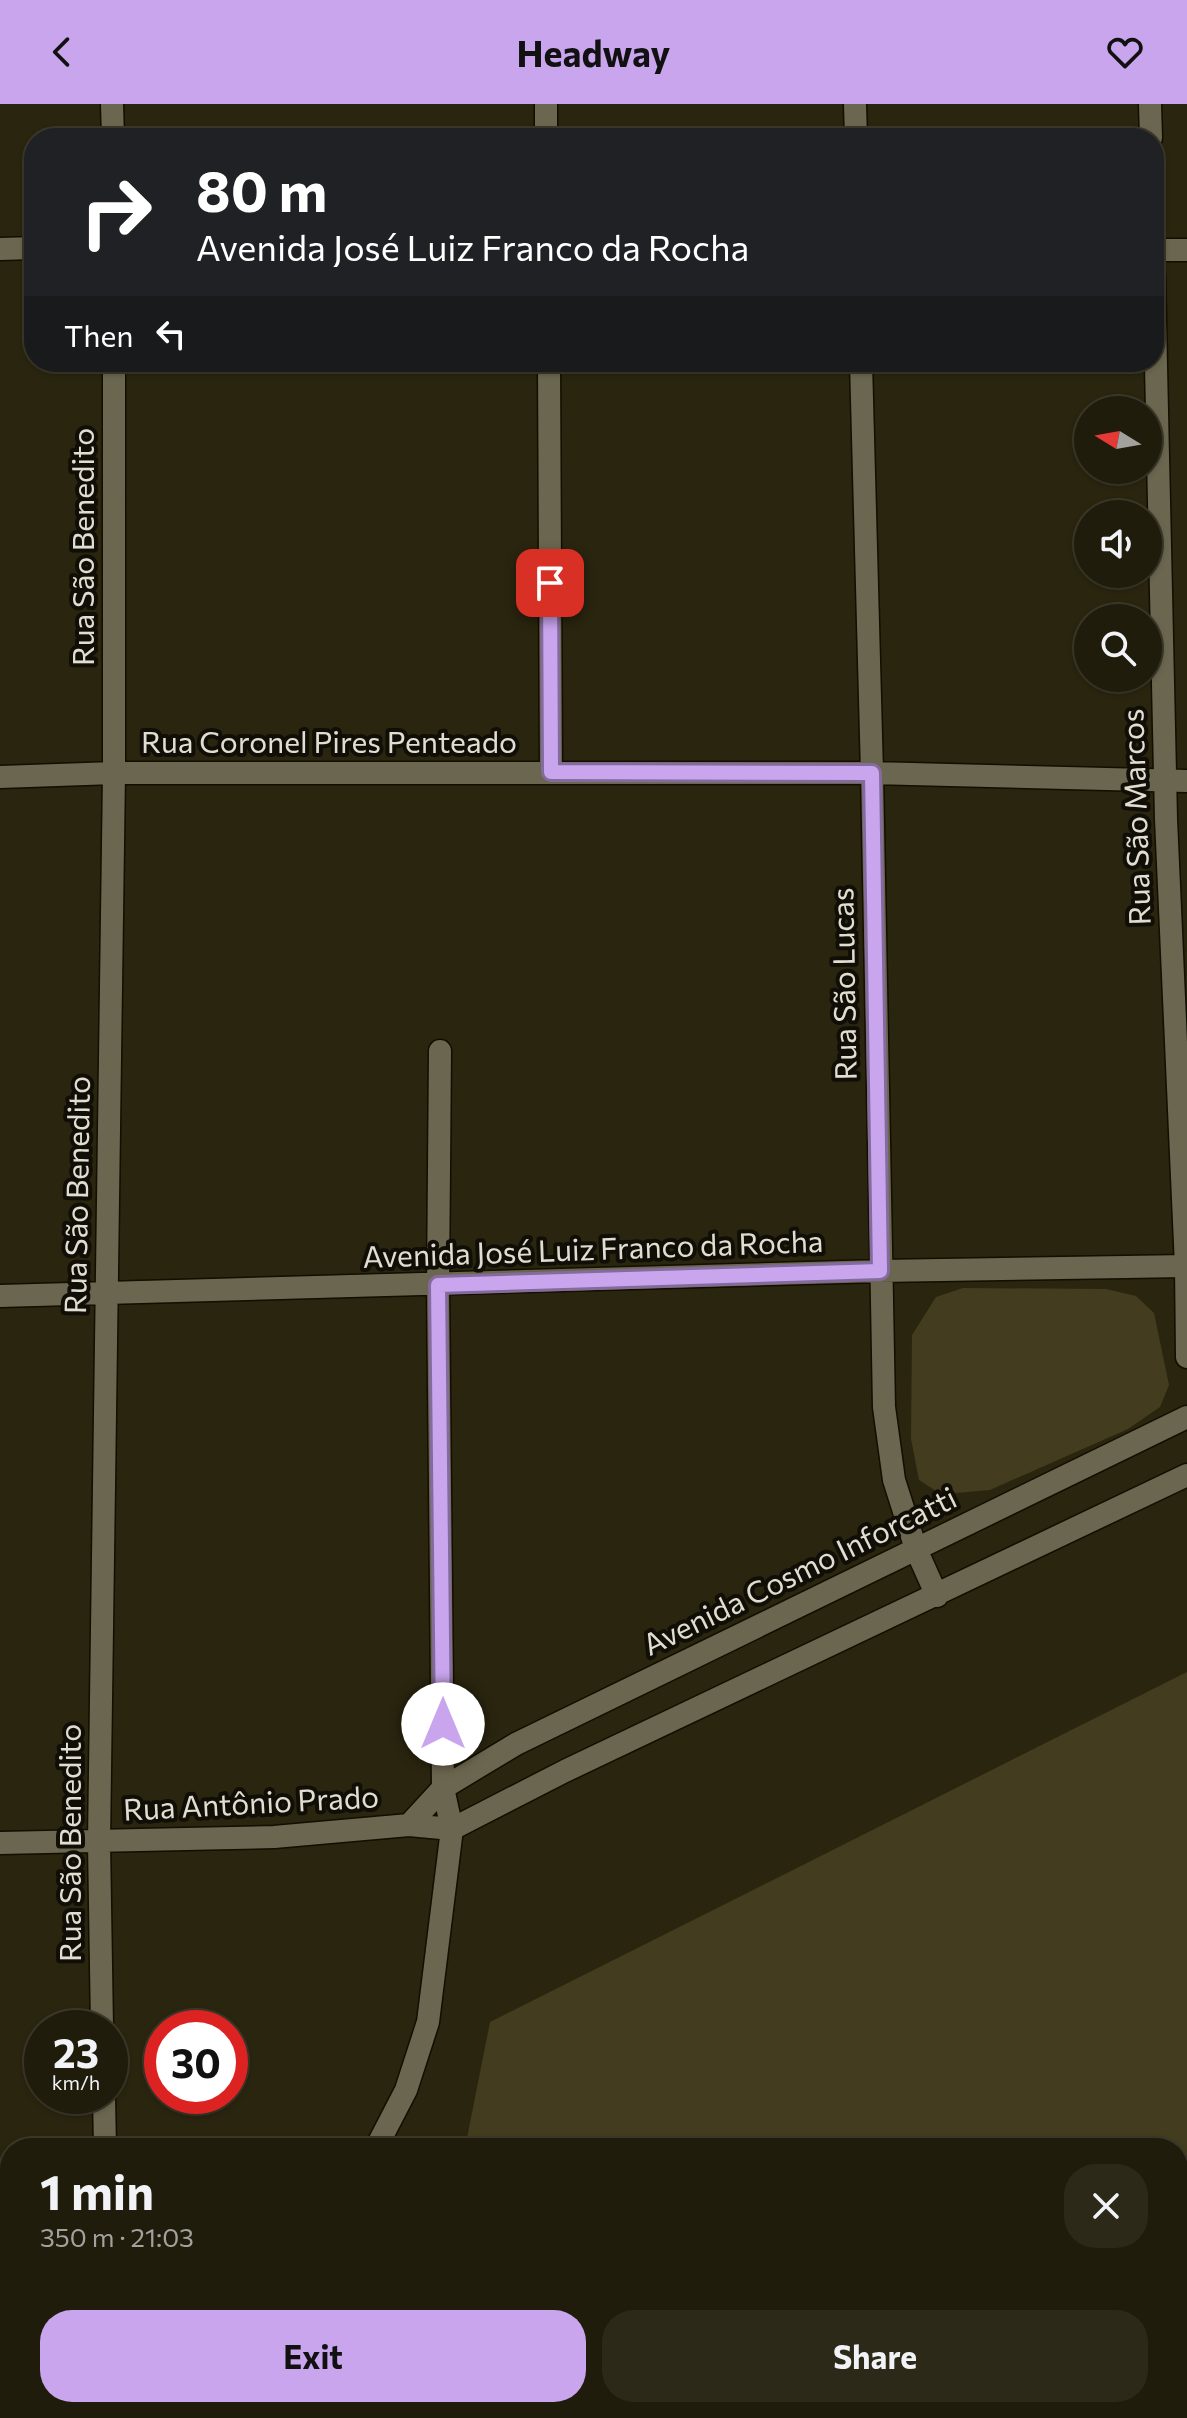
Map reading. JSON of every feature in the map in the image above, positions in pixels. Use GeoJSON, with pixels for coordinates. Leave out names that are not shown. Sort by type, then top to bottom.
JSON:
{"type":"FeatureCollection","features":[{"type":"Feature","properties":{"kind":"street"},"geometry":{"type":"LineString","coordinates":[[112,104],[113,128]]}},
{"type":"Feature","properties":{"kind":"street"},"geometry":{"type":"LineString","coordinates":[[546,104],[546,128]]}},
{"type":"Feature","properties":{"kind":"street"},"geometry":{"type":"LineString","coordinates":[[855,104],[856,128]]}},
{"type":"Feature","properties":{"kind":"street"},"geometry":{"type":"LineString","coordinates":[[1150,104],[1151,128]]}},
{"type":"Feature","properties":{"kind":"street"},"geometry":{"type":"LineString","coordinates":[[0,249],[24,248]]}},
{"type":"Feature","properties":{"kind":"street"},"geometry":{"type":"LineString","coordinates":[[1164,250],[1187,250]]}},
{"type":"Feature","properties":{"kind":"street","name":"Rua São Benedito"},"geometry":{"type":"LineString","coordinates":[[102,2010],[99,1842],[114,773],[114,372]]}},
{"type":"Feature","properties":{"kind":"street"},"geometry":{"type":"LineString","coordinates":[[549,372],[551,772]]}},
{"type":"Feature","properties":{"kind":"street","name":"Rua São Lucas"},"geometry":{"type":"LineString","coordinates":[[861,372],[884,1407],[894,1480],[916,1549],[937,1596]]}},
{"type":"Feature","properties":{"kind":"street","name":"Rua São Marcos"},"geometry":{"type":"LineString","coordinates":[[1158,372],[1176,781],[1187,1357]]}},
{"type":"Feature","properties":{"kind":"street","name":"Rua Coronel Pires Penteado"},"geometry":{"type":"LineString","coordinates":[[0,777],[114,773],[872,773],[1176,781]]}},
{"type":"Feature","properties":{"kind":"street"},"geometry":{"type":"LineString","coordinates":[[381,2138],[406,2090],[428,2022],[452,1829],[443,1788],[438,1285],[440,1051]]}},
{"type":"Feature","properties":{"kind":"street","name":"Avenida José Luiz Franco da Rocha"},"geometry":{"type":"LineString","coordinates":[[0,1296],[880,1271],[1187,1266]]}},
{"type":"Feature","properties":{"kind":"street","name":"Avenida Cosmo Inforcatti"},"geometry":{"type":"LineString","coordinates":[[443,1788],[516,1744],[1187,1417]]}},
{"type":"Feature","properties":{"kind":"street"},"geometry":{"type":"LineString","coordinates":[[452,1829],[565,1771],[1187,1475]]}},
{"type":"Feature","properties":{"kind":"street","name":"Rua Antônio Prado"},"geometry":{"type":"LineString","coordinates":[[409,1825],[443,1788]]}},
{"type":"Feature","properties":{"kind":"street","name":"Rua Antônio Prado"},"geometry":{"type":"LineString","coordinates":[[0,1843],[274,1837],[409,1825],[452,1829]]}},
{"type":"Feature","properties":{"kind":"street"},"geometry":{"type":"LineString","coordinates":[[104,2114],[105,2138]]}},
{"type":"Feature","properties":{"kind":"street"},"geometry":{"type":"LineString","coordinates":[[417,2418],[441,2418]]}},
{"type":"Feature","properties":{"kind":"street"},"geometry":{"type":"LineString","coordinates":[[564,2418],[589,2418]]}},
{"type":"Feature","properties":{"kind":"shaded area"},"geometry":{"type":"Polygon","coordinates":[[[963,1288],[1106,1289],[1136,1296],[1154,1313],[1169,1385],[1160,1407],[1128,1429],[990,1490],[936,1491],[919,1480],[911,1439],[912,1335],[936,1297],[963,1288]]]}},
{"type":"Feature","properties":{"kind":"shaded area"},"geometry":{"type":"Polygon","coordinates":[[[1187,1672],[1187,2138],[467,2138],[490,2022],[1187,1672]]]}},
{"type":"Feature","properties":{"kind":"route"},"geometry":{"type":"LineString","coordinates":[[443,1724],[438,1285],[880,1271],[872,773],[551,772],[550,583]]}}]}
